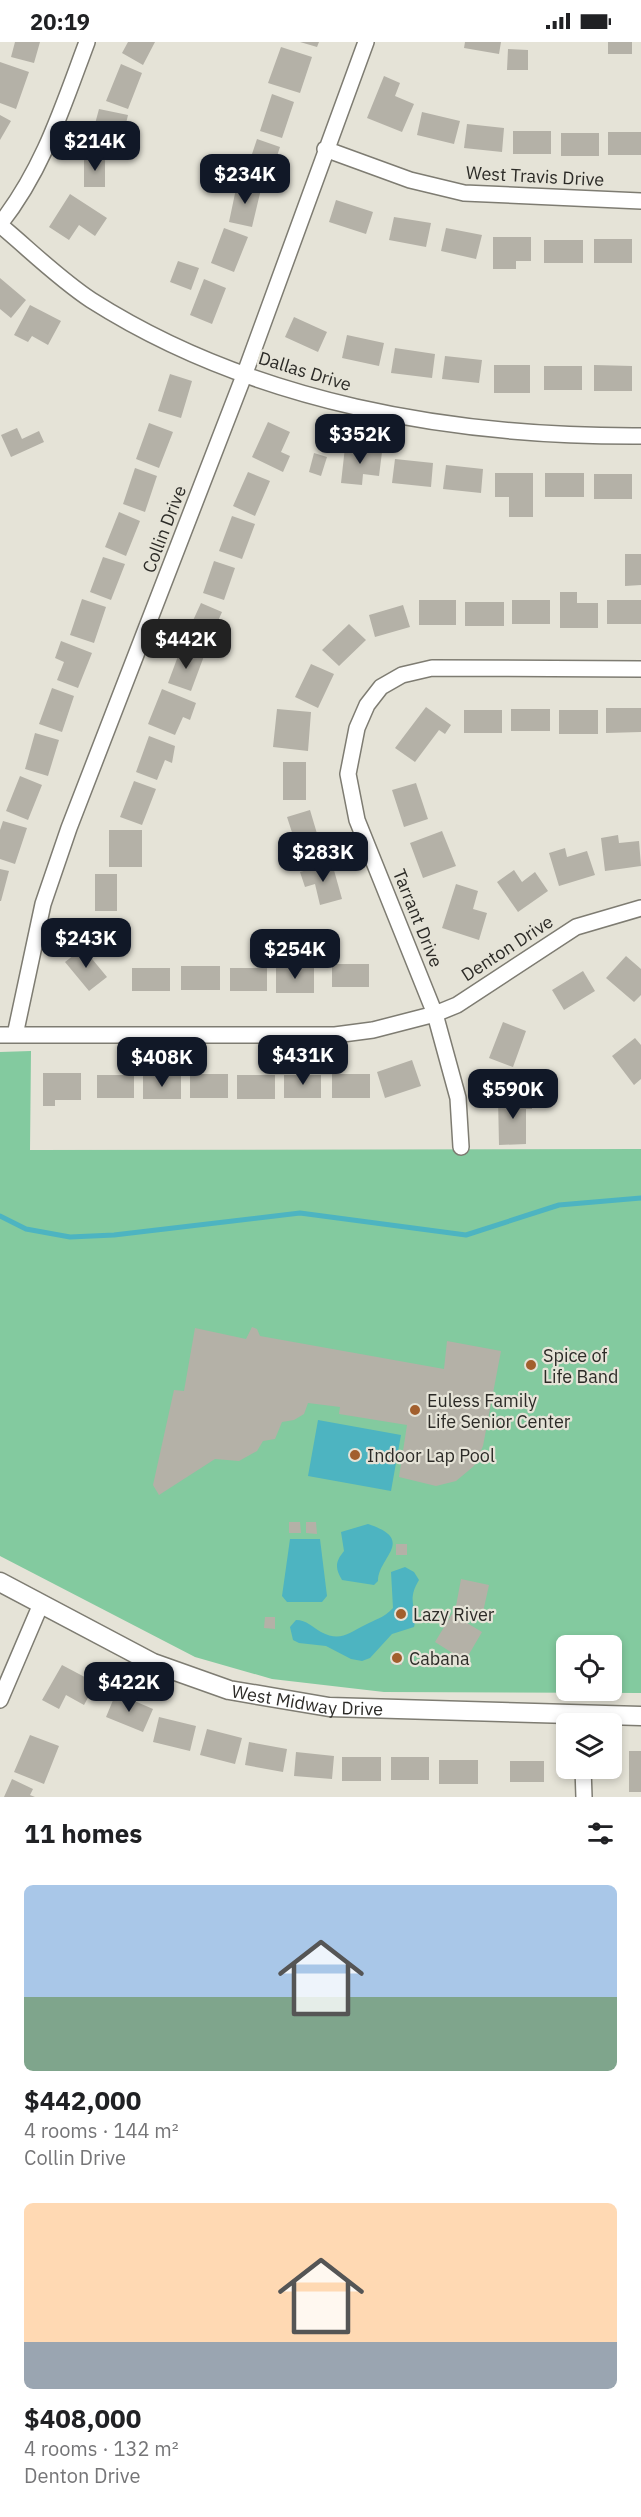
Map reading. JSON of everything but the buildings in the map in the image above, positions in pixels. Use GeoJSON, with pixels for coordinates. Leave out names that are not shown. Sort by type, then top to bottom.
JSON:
{"type":"FeatureCollection","features":[{"type":"Feature","properties":{"kind":"street"},"geometry":{"type":"LineString","coordinates":[[0,224],[21,197],[37,170],[87,42]]}},
{"type":"Feature","properties":{"kind":"street","name":"Collin Drive"},"geometry":{"type":"LineString","coordinates":[[8,1035],[43,904],[69,828],[245,373],[366,42]]}},
{"type":"Feature","properties":{"kind":"street","name":"West Travis Drive"},"geometry":{"type":"LineString","coordinates":[[325,149],[410,180],[464,193],[641,201]]}},
{"type":"Feature","properties":{"kind":"street","name":"Dallas Drive"},"geometry":{"type":"LineString","coordinates":[[0,224],[64,280],[91,299],[175,345],[245,373],[329,400],[469,428],[537,434],[641,436]]}},
{"type":"Feature","properties":{"kind":"street","name":"Tarrant Drive"},"geometry":{"type":"LineString","coordinates":[[461,1147],[458,1098],[435,1014],[357,820],[348,774],[351,753],[367,705],[381,687],[402,675],[432,668],[641,669]]}},
{"type":"Feature","properties":{"kind":"street","name":"Denton Drive"},"geometry":{"type":"LineString","coordinates":[[8,1035],[335,1035],[383,1028],[435,1014],[457,1005],[576,927],[641,908]]}},
{"type":"Feature","properties":{"kind":"street","name":"West Midway Drive"},"geometry":{"type":"LineString","coordinates":[[0,1582],[153,1663],[229,1690],[282,1701],[329,1707],[556,1718]]}},
{"type":"Feature","properties":{"kind":"street"},"geometry":{"type":"LineString","coordinates":[[0,1700],[41,1604]]}},
{"type":"Feature","properties":{"kind":"street","name":"West Midway Drive"},"geometry":{"type":"LineString","coordinates":[[622,1717],[641,1716]]}},
{"type":"Feature","properties":{"kind":"street"},"geometry":{"type":"LineString","coordinates":[[583,1779],[584,1797]]}},
{"type":"Feature","properties":{"kind":"green space"},"geometry":{"type":"Polygon","coordinates":[[[31,1051],[30,1150],[641,1149],[641,1693],[622,1693],[622,1635],[556,1635],[556,1693],[384,1692],[272,1679],[195,1657],[0,1556],[0,1052],[31,1051]]]}},
{"type":"Feature","properties":{"kind":"water","name":"Indoor Lap Pool"},"geometry":{"type":"Polygon","coordinates":[[[318,1420],[401,1435],[391,1491],[308,1476],[318,1420]]]}},
{"type":"Feature","properties":{"kind":"water"},"geometry":{"type":"Polygon","coordinates":[[[368,1524],[390,1536],[393,1543],[378,1581],[374,1585],[342,1580],[337,1565],[344,1551],[341,1532],[368,1524]]]}},
{"type":"Feature","properties":{"kind":"water"},"geometry":{"type":"Polygon","coordinates":[[[290,1539],[320,1539],[327,1596],[322,1602],[287,1602],[282,1596],[290,1539]]]}},
{"type":"Feature","properties":{"kind":"water","name":"Lazy River"},"geometry":{"type":"Polygon","coordinates":[[[405,1567],[414,1572],[419,1580],[413,1594],[414,1627],[392,1634],[370,1658],[362,1661],[351,1659],[326,1646],[299,1643],[293,1640],[290,1627],[296,1620],[306,1622],[328,1635],[339,1636],[383,1616],[393,1608],[391,1572],[405,1567]]]}},
{"type":"Feature","properties":{"kind":"waterway"},"geometry":{"type":"LineString","coordinates":[[0,1216],[26,1229],[70,1237],[114,1235],[300,1213],[466,1235],[559,1205],[641,1198]]}},
{"type":"Feature","properties":{"kind":"place","name":"Spice of Life Band"},"geometry":{"type":"Point","coordinates":[531,1365]}},
{"type":"Feature","properties":{"kind":"place","name":"Euless Family Life Senior Center"},"geometry":{"type":"Point","coordinates":[415,1410]}},
{"type":"Feature","properties":{"kind":"place","name":"Indoor Lap Pool"},"geometry":{"type":"Point","coordinates":[355,1455]}},
{"type":"Feature","properties":{"kind":"place","name":"Lazy River"},"geometry":{"type":"Point","coordinates":[401,1614]}},
{"type":"Feature","properties":{"kind":"place","name":"Cabana"},"geometry":{"type":"Point","coordinates":[397,1658]}}]}
